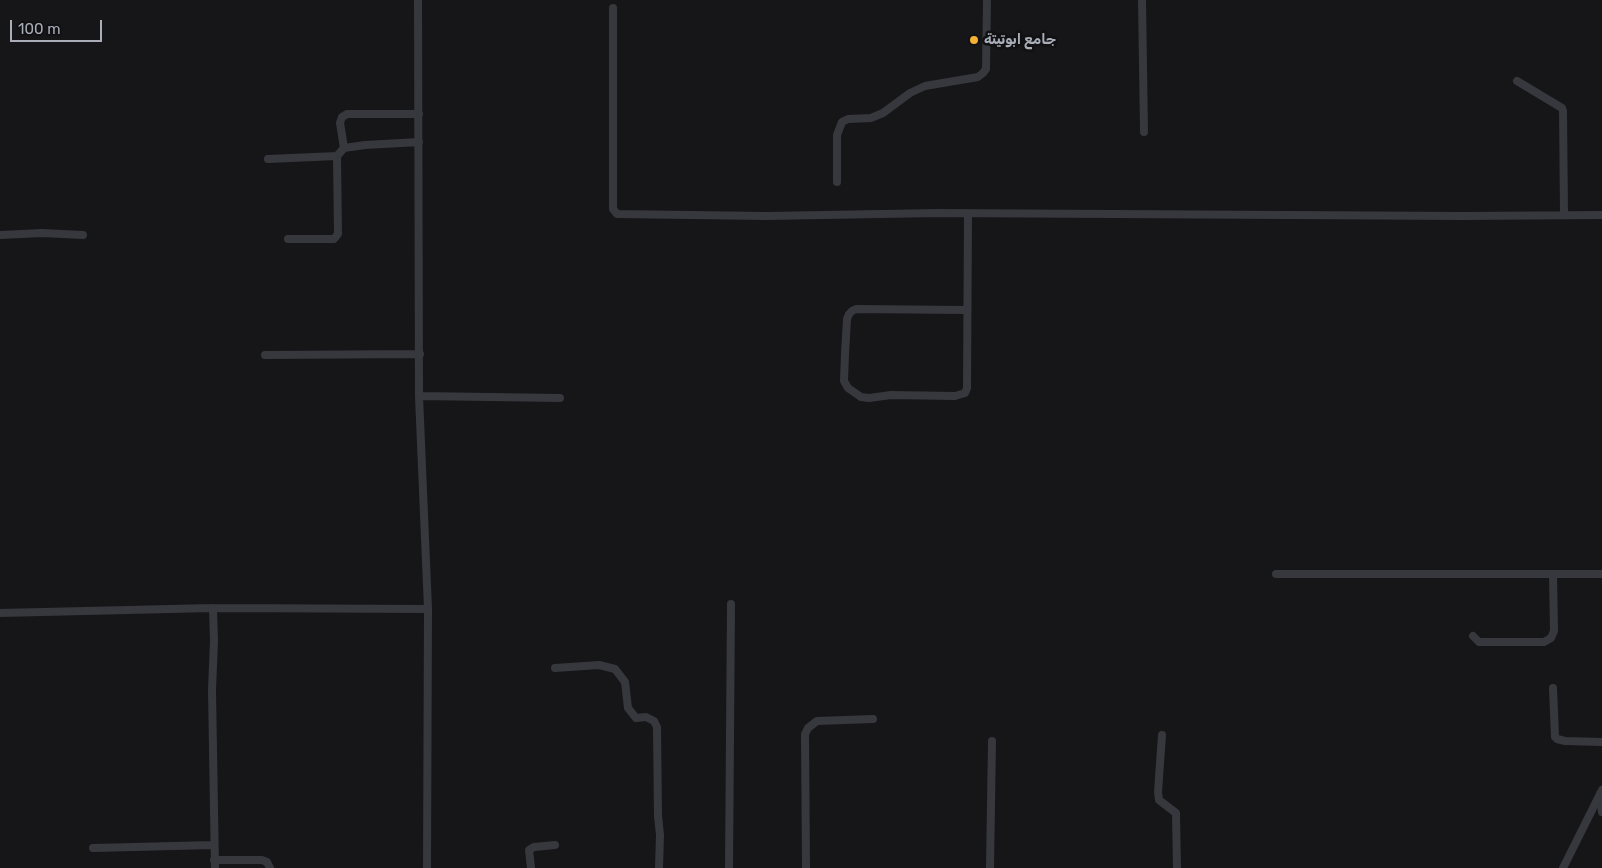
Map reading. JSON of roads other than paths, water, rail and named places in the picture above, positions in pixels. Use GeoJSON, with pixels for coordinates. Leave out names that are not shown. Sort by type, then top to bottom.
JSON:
{"type":"FeatureCollection","features":[{"type":"Feature","properties":{"kind":"street"},"geometry":{"type":"LineString","coordinates":[[418,0],[419,396],[428,609],[427,868]]}},
{"type":"Feature","properties":{"kind":"street"},"geometry":{"type":"LineString","coordinates":[[837,182],[837,134],[842,122],[848,119],[871,118],[883,113],[910,93],[925,86],[978,77],[983,73],[986,69],[987,0]]}},
{"type":"Feature","properties":{"kind":"street"},"geometry":{"type":"LineString","coordinates":[[1142,0],[1144,132]]}},
{"type":"Feature","properties":{"kind":"street"},"geometry":{"type":"LineString","coordinates":[[613,8],[613,209],[617,214],[766,216],[968,214],[1602,215]]}},
{"type":"Feature","properties":{"kind":"street"},"geometry":{"type":"LineString","coordinates":[[1517,81],[1564,111],[1564,215]]}},
{"type":"Feature","properties":{"kind":"street"},"geometry":{"type":"LineString","coordinates":[[344,148],[340,123],[342,117],[348,114],[419,114]]}},
{"type":"Feature","properties":{"kind":"street"},"geometry":{"type":"LineString","coordinates":[[288,239],[334,239],[338,234],[337,156],[344,148],[419,142]]}},
{"type":"Feature","properties":{"kind":"street"},"geometry":{"type":"LineString","coordinates":[[268,159],[337,156]]}},
{"type":"Feature","properties":{"kind":"street"},"geometry":{"type":"LineString","coordinates":[[966,310],[856,309],[852,311],[847,319],[845,354],[844,381],[848,388],[861,397],[869,398],[891,395],[955,396],[965,393],[967,388],[968,214]]}},
{"type":"Feature","properties":{"kind":"street"},"geometry":{"type":"LineString","coordinates":[[0,235],[83,234]]}},
{"type":"Feature","properties":{"kind":"street"},"geometry":{"type":"LineString","coordinates":[[265,355],[420,354]]}},
{"type":"Feature","properties":{"kind":"street"},"geometry":{"type":"LineString","coordinates":[[419,396],[560,398]]}},
{"type":"Feature","properties":{"kind":"street"},"geometry":{"type":"LineString","coordinates":[[1276,574],[1602,574]]}},
{"type":"Feature","properties":{"kind":"street"},"geometry":{"type":"LineString","coordinates":[[1472,636],[1479,642],[1544,642],[1551,638],[1554,631],[1554,574]]}},
{"type":"Feature","properties":{"kind":"street"},"geometry":{"type":"LineString","coordinates":[[729,868],[731,604]]}},
{"type":"Feature","properties":{"kind":"street"},"geometry":{"type":"LineString","coordinates":[[0,613],[213,608],[428,609]]}},
{"type":"Feature","properties":{"kind":"street"},"geometry":{"type":"LineString","coordinates":[[213,608],[212,690],[215,864],[262,860],[267,862],[270,868]]}},
{"type":"Feature","properties":{"kind":"street"},"geometry":{"type":"LineString","coordinates":[[555,668],[599,666],[615,669],[626,682],[628,708],[636,718],[646,717],[654,720],[657,727],[659,868]]}},
{"type":"Feature","properties":{"kind":"street"},"geometry":{"type":"LineString","coordinates":[[1553,688],[1555,736],[1557,739],[1565,742],[1602,742]]}},
{"type":"Feature","properties":{"kind":"street"},"geometry":{"type":"LineString","coordinates":[[806,868],[805,734],[808,728],[817,721],[873,719]]}},
{"type":"Feature","properties":{"kind":"street"},"geometry":{"type":"LineString","coordinates":[[1162,735],[1158,792],[1159,800],[1176,813],[1177,868]]}},
{"type":"Feature","properties":{"kind":"street"},"geometry":{"type":"LineString","coordinates":[[990,868],[992,741]]}},
{"type":"Feature","properties":{"kind":"street"},"geometry":{"type":"LineString","coordinates":[[1601,792],[1602,812]]}},
{"type":"Feature","properties":{"kind":"street"},"geometry":{"type":"LineString","coordinates":[[1563,868],[1601,792]]}},
{"type":"Feature","properties":{"kind":"street"},"geometry":{"type":"LineString","coordinates":[[531,868],[529,850],[534,846],[555,845]]}},
{"type":"Feature","properties":{"kind":"street"},"geometry":{"type":"LineString","coordinates":[[93,848],[214,846]]}},
{"type":"Feature","properties":{"kind":"place","name":"جامع ابوتيتة"},"geometry":{"type":"Point","coordinates":[974,40]}}]}
